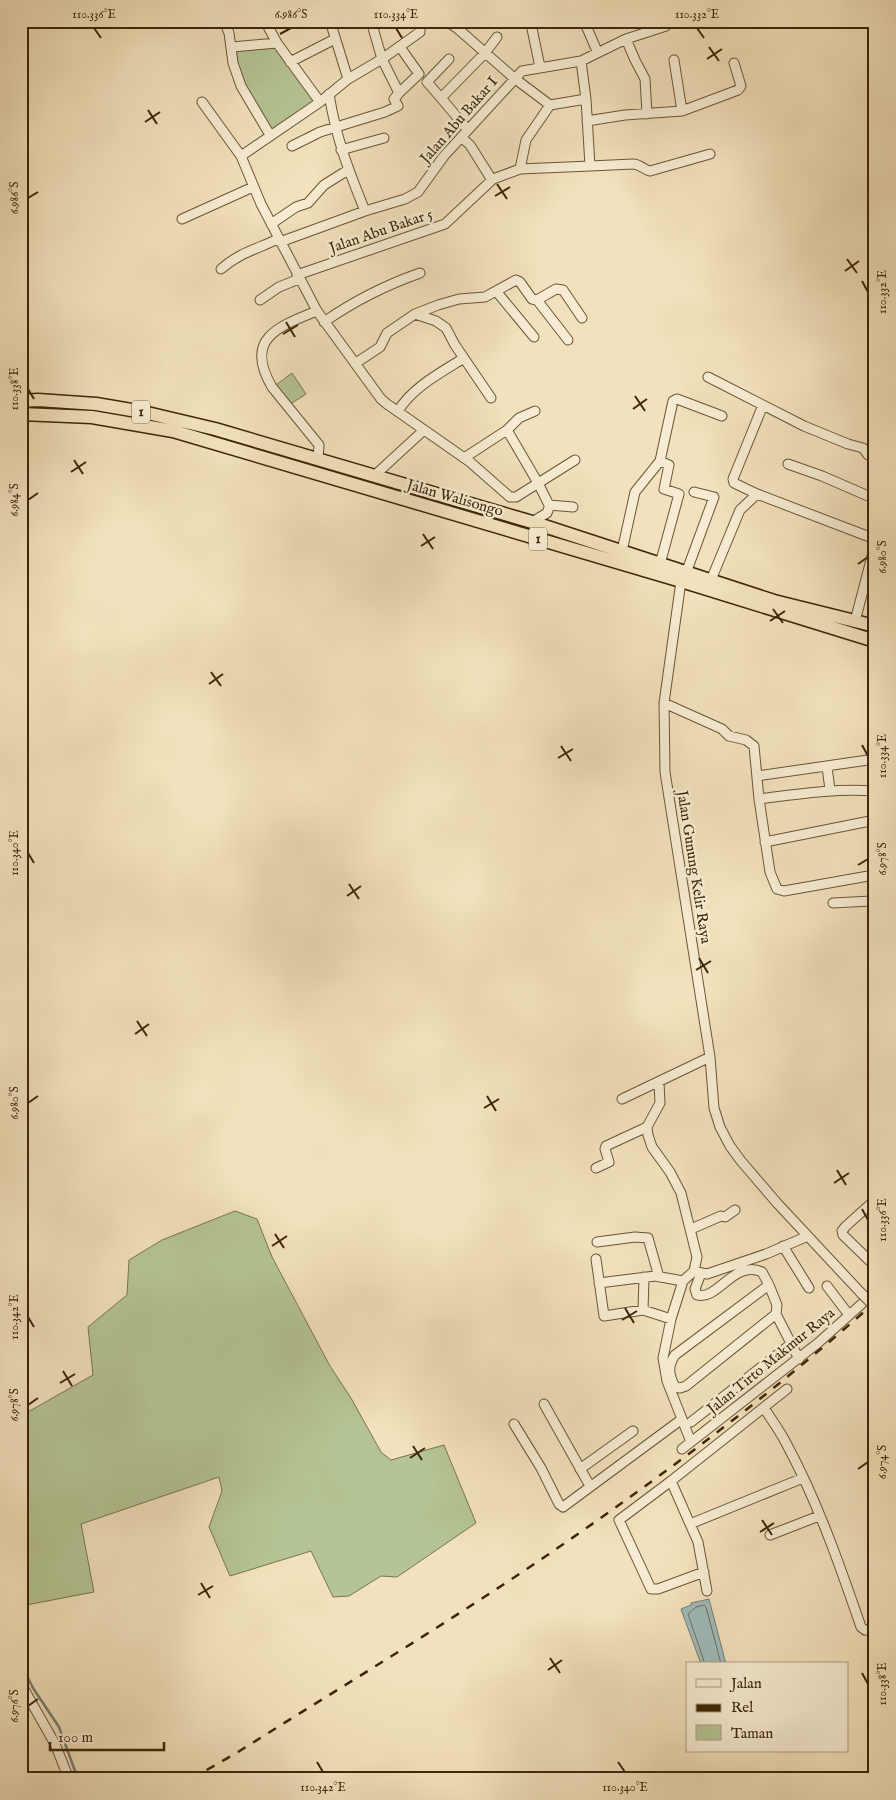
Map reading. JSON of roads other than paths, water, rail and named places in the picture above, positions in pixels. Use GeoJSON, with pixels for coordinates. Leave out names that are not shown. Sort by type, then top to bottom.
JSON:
{"type":"FeatureCollection","features":[{"type":"Feature","properties":{"kind":"highway","name":"Jalan Walisongo"},"geometry":{"type":"LineString","coordinates":[[21,401],[38,400],[96,404],[143,412],[215,429],[532,522],[660,564],[683,577],[712,580],[774,601],[875,626]]}},
{"type":"Feature","properties":{"kind":"highway","name":"Jalan Walisongo"},"geometry":{"type":"LineString","coordinates":[[21,414],[92,416],[173,431],[683,577],[875,641]]}},
{"type":"Feature","properties":{"kind":"street"},"geometry":{"type":"LineString","coordinates":[[224,21],[229,33],[233,63],[241,86],[270,135]]}},
{"type":"Feature","properties":{"kind":"street"},"geometry":{"type":"LineString","coordinates":[[265,21],[277,43],[320,102]]}},
{"type":"Feature","properties":{"kind":"street"},"geometry":{"type":"LineString","coordinates":[[330,21],[348,79]]}},
{"type":"Feature","properties":{"kind":"street"},"geometry":{"type":"LineString","coordinates":[[371,21],[382,59],[399,93]]}},
{"type":"Feature","properties":{"kind":"street"},"geometry":{"type":"LineString","coordinates":[[241,156],[320,102],[348,79],[382,59],[420,32],[420,21]]}},
{"type":"Feature","properties":{"kind":"street"},"geometry":{"type":"LineString","coordinates":[[446,21],[457,28],[514,78],[550,105],[586,100]]}},
{"type":"Feature","properties":{"kind":"street"},"geometry":{"type":"LineString","coordinates":[[584,21],[597,51]]}},
{"type":"Feature","properties":{"kind":"street"},"geometry":{"type":"LineString","coordinates":[[645,21],[650,31]]}},
{"type":"Feature","properties":{"kind":"street"},"geometry":{"type":"LineString","coordinates":[[590,166],[588,121],[581,61],[597,51],[626,39],[666,26],[670,21]]}},
{"type":"Feature","properties":{"kind":"street"},"geometry":{"type":"LineString","coordinates":[[512,22],[531,24],[540,67]]}},
{"type":"Feature","properties":{"kind":"street"},"geometry":{"type":"LineString","coordinates":[[441,98],[485,53],[497,37]]}},
{"type":"Feature","properties":{"kind":"street"},"geometry":{"type":"LineString","coordinates":[[290,62],[335,39]]}},
{"type":"Feature","properties":{"kind":"street"},"geometry":{"type":"LineString","coordinates":[[626,39],[645,79],[647,114]]}},
{"type":"Feature","properties":{"kind":"street"},"geometry":{"type":"LineString","coordinates":[[232,47],[277,43]]}},
{"type":"Feature","properties":{"kind":"street"},"geometry":{"type":"LineString","coordinates":[[292,146],[334,126],[397,107],[394,99],[418,74],[400,47]]}},
{"type":"Feature","properties":{"kind":"street"},"geometry":{"type":"LineString","coordinates":[[448,59],[427,82],[441,98],[465,133],[470,145],[492,180]]}},
{"type":"Feature","properties":{"kind":"street"},"geometry":{"type":"LineString","coordinates":[[674,60],[682,111]]}},
{"type":"Feature","properties":{"kind":"street","name":"Jalan Abu Bakar I"},"geometry":{"type":"LineString","coordinates":[[221,269],[247,251],[405,199],[418,192],[444,156],[522,71],[581,61]]}},
{"type":"Feature","properties":{"kind":"street"},"geometry":{"type":"LineString","coordinates":[[588,121],[625,115],[682,111],[740,89],[734,63]]}},
{"type":"Feature","properties":{"kind":"street"},"geometry":{"type":"LineString","coordinates":[[329,94],[334,126],[341,150],[365,211]]}},
{"type":"Feature","properties":{"kind":"street"},"geometry":{"type":"LineString","coordinates":[[202,102],[241,156],[271,224],[317,311],[381,399],[464,458],[510,497],[516,497],[575,460]]}},
{"type":"Feature","properties":{"kind":"street"},"geometry":{"type":"LineString","coordinates":[[520,169],[526,140],[550,105]]}},
{"type":"Feature","properties":{"kind":"street"},"geometry":{"type":"LineString","coordinates":[[341,150],[384,138]]}},
{"type":"Feature","properties":{"kind":"street","name":"Jalan Abu Bakar 5"},"geometry":{"type":"LineString","coordinates":[[260,300],[298,277],[445,224],[492,180],[520,169],[639,164],[650,171],[710,154]]}},
{"type":"Feature","properties":{"kind":"street"},"geometry":{"type":"LineString","coordinates":[[271,224],[296,208],[308,203],[324,185],[348,170]]}},
{"type":"Feature","properties":{"kind":"street"},"geometry":{"type":"LineString","coordinates":[[182,219],[254,188]]}},
{"type":"Feature","properties":{"kind":"street"},"geometry":{"type":"LineString","coordinates":[[324,322],[342,309],[391,283],[420,273]]}},
{"type":"Feature","properties":{"kind":"street"},"geometry":{"type":"LineString","coordinates":[[356,363],[380,346],[387,333],[415,314],[438,304],[459,299],[485,297],[516,280],[520,282],[532,299],[537,300],[568,340]]}},
{"type":"Feature","properties":{"kind":"street"},"geometry":{"type":"LineString","coordinates":[[537,300],[556,289],[563,290],[582,318]]}},
{"type":"Feature","properties":{"kind":"street"},"geometry":{"type":"LineString","coordinates":[[496,291],[534,337]]}},
{"type":"Feature","properties":{"kind":"street"},"geometry":{"type":"LineString","coordinates":[[317,311],[298,318],[272,334],[264,343],[261,359],[266,378],[272,387],[319,445],[318,459]]}},
{"type":"Feature","properties":{"kind":"street"},"geometry":{"type":"LineString","coordinates":[[415,314],[436,321],[446,328],[455,346],[491,398]]}},
{"type":"Feature","properties":{"kind":"street"},"geometry":{"type":"LineString","coordinates":[[398,411],[418,389],[464,358]]}},
{"type":"Feature","properties":{"kind":"street"},"geometry":{"type":"LineString","coordinates":[[708,377],[804,426],[863,448],[868,455],[875,458]]}},
{"type":"Feature","properties":{"kind":"street"},"geometry":{"type":"LineString","coordinates":[[622,551],[635,492],[660,461],[674,400],[677,399],[722,416]]}},
{"type":"Feature","properties":{"kind":"street"},"geometry":{"type":"LineString","coordinates":[[762,405],[734,479],[735,484],[875,539]]}},
{"type":"Feature","properties":{"kind":"street"},"geometry":{"type":"LineString","coordinates":[[464,458],[507,430],[519,418],[535,411]]}},
{"type":"Feature","properties":{"kind":"street"},"geometry":{"type":"LineString","coordinates":[[374,476],[424,430]]}},
{"type":"Feature","properties":{"kind":"street"},"geometry":{"type":"LineString","coordinates":[[507,430],[550,506]]}},
{"type":"Feature","properties":{"kind":"street"},"geometry":{"type":"LineString","coordinates":[[660,461],[669,465],[664,489],[679,494],[660,564]]}},
{"type":"Feature","properties":{"kind":"street"},"geometry":{"type":"LineString","coordinates":[[788,464],[822,476],[875,499]]}},
{"type":"Feature","properties":{"kind":"street","name":"Jalan Gunung Kelir Raya"},"geometry":{"type":"LineString","coordinates":[[694,492],[714,497],[683,577],[664,703],[666,772],[710,1057],[714,1108],[720,1127],[730,1146],[759,1182],[875,1307]]}},
{"type":"Feature","properties":{"kind":"street"},"geometry":{"type":"LineString","coordinates":[[712,580],[742,507],[757,494]]}},
{"type":"Feature","properties":{"kind":"street"},"geometry":{"type":"LineString","coordinates":[[532,522],[547,513],[550,506]]}},
{"type":"Feature","properties":{"kind":"street"},"geometry":{"type":"LineString","coordinates":[[550,506],[573,507]]}},
{"type":"Feature","properties":{"kind":"street"},"geometry":{"type":"LineString","coordinates":[[855,621],[870,557],[875,545]]}},
{"type":"Feature","properties":{"kind":"street"},"geometry":{"type":"LineString","coordinates":[[664,703],[722,729],[730,736],[750,742],[754,749],[770,872],[775,887],[779,891],[875,875],[875,881]]}},
{"type":"Feature","properties":{"kind":"street"},"geometry":{"type":"LineString","coordinates":[[757,776],[875,759]]}},
{"type":"Feature","properties":{"kind":"street"},"geometry":{"type":"LineString","coordinates":[[827,767],[830,790]]}},
{"type":"Feature","properties":{"kind":"street"},"geometry":{"type":"LineString","coordinates":[[759,799],[830,790],[875,791]]}},
{"type":"Feature","properties":{"kind":"street"},"geometry":{"type":"LineString","coordinates":[[765,842],[875,820]]}},
{"type":"Feature","properties":{"kind":"street"},"geometry":{"type":"LineString","coordinates":[[833,903],[871,901],[875,898]]}},
{"type":"Feature","properties":{"kind":"street"},"geometry":{"type":"LineString","coordinates":[[622,1099],[710,1057]]}},
{"type":"Feature","properties":{"kind":"street"},"geometry":{"type":"LineString","coordinates":[[596,1168],[609,1162],[605,1149],[606,1146],[647,1127],[660,1103],[659,1082]]}},
{"type":"Feature","properties":{"kind":"street"},"geometry":{"type":"LineString","coordinates":[[647,1127],[652,1147],[670,1172],[681,1193],[696,1249],[698,1272],[695,1289],[697,1295],[709,1294],[735,1274],[754,1270],[762,1272],[769,1285],[778,1305],[776,1314],[686,1386],[675,1387],[669,1371],[669,1365],[675,1355],[769,1285]]}},
{"type":"Feature","properties":{"kind":"street"},"geometry":{"type":"LineString","coordinates":[[875,1200],[842,1231],[875,1266]]}},
{"type":"Feature","properties":{"kind":"street"},"geometry":{"type":"LineString","coordinates":[[691,1230],[721,1216],[725,1217],[734,1210]]}},
{"type":"Feature","properties":{"kind":"street"},"geometry":{"type":"LineString","coordinates":[[599,1283],[644,1277],[659,1277],[683,1281],[698,1272],[713,1272],[808,1236]]}},
{"type":"Feature","properties":{"kind":"street"},"geometry":{"type":"LineString","coordinates":[[597,1242],[635,1237],[648,1238],[659,1277]]}},
{"type":"Feature","properties":{"kind":"street"},"geometry":{"type":"LineString","coordinates":[[783,1246],[809,1288]]}},
{"type":"Feature","properties":{"kind":"street"},"geometry":{"type":"LineString","coordinates":[[596,1259],[603,1313],[606,1316],[643,1310],[672,1319]]}},
{"type":"Feature","properties":{"kind":"street"},"geometry":{"type":"LineString","coordinates":[[643,1310],[644,1277]]}},
{"type":"Feature","properties":{"kind":"street"},"geometry":{"type":"LineString","coordinates":[[683,1281],[672,1319],[663,1358],[663,1367],[686,1421],[691,1442]]}},
{"type":"Feature","properties":{"kind":"street"},"geometry":{"type":"LineString","coordinates":[[827,1286],[849,1315]]}},
{"type":"Feature","properties":{"kind":"street","name":"Jalan Tirto Makmur Raya"},"geometry":{"type":"LineString","coordinates":[[682,1449],[799,1359],[875,1292]]}},
{"type":"Feature","properties":{"kind":"street"},"geometry":{"type":"LineString","coordinates":[[776,1314],[799,1359]]}},
{"type":"Feature","properties":{"kind":"street"},"geometry":{"type":"LineString","coordinates":[[514,1424],[541,1468],[560,1506],[566,1506],[590,1486],[686,1421],[791,1344]]}},
{"type":"Feature","properties":{"kind":"street"},"geometry":{"type":"LineString","coordinates":[[704,1572],[658,1589],[651,1589],[619,1520],[786,1390]]}},
{"type":"Feature","properties":{"kind":"street"},"geometry":{"type":"LineString","coordinates":[[544,1404],[590,1486]]}},
{"type":"Feature","properties":{"kind":"street"},"geometry":{"type":"LineString","coordinates":[[764,1408],[786,1443],[803,1478],[861,1627],[865,1630],[875,1631]]}},
{"type":"Feature","properties":{"kind":"street"},"geometry":{"type":"LineString","coordinates":[[580,1469],[633,1431]]}},
{"type":"Feature","properties":{"kind":"street"},"geometry":{"type":"LineString","coordinates":[[690,1524],[803,1478]]}},
{"type":"Feature","properties":{"kind":"street"},"geometry":{"type":"LineString","coordinates":[[671,1481],[698,1542],[707,1590]]}},
{"type":"Feature","properties":{"kind":"street"},"geometry":{"type":"LineString","coordinates":[[770,1535],[819,1516]]}},
{"type":"Feature","properties":{"kind":"street"},"geometry":{"type":"LineString","coordinates":[[21,1684],[55,1744],[69,1779]]}},
{"type":"Feature","properties":{"kind":"water"},"geometry":{"type":"Polygon","coordinates":[[[709,1599],[725,1662],[700,1662],[681,1609],[691,1605],[691,1603],[709,1599]]]}},
{"type":"Feature","properties":{"kind":"waterway"},"geometry":{"type":"LineString","coordinates":[[21,1664],[33,1688],[59,1727],[78,1779]]}},
{"type":"Feature","properties":{"kind":"railway"},"geometry":{"type":"LineString","coordinates":[[191,1779],[238,1752],[432,1631],[589,1526],[673,1466],[756,1402],[875,1302]]}}]}
